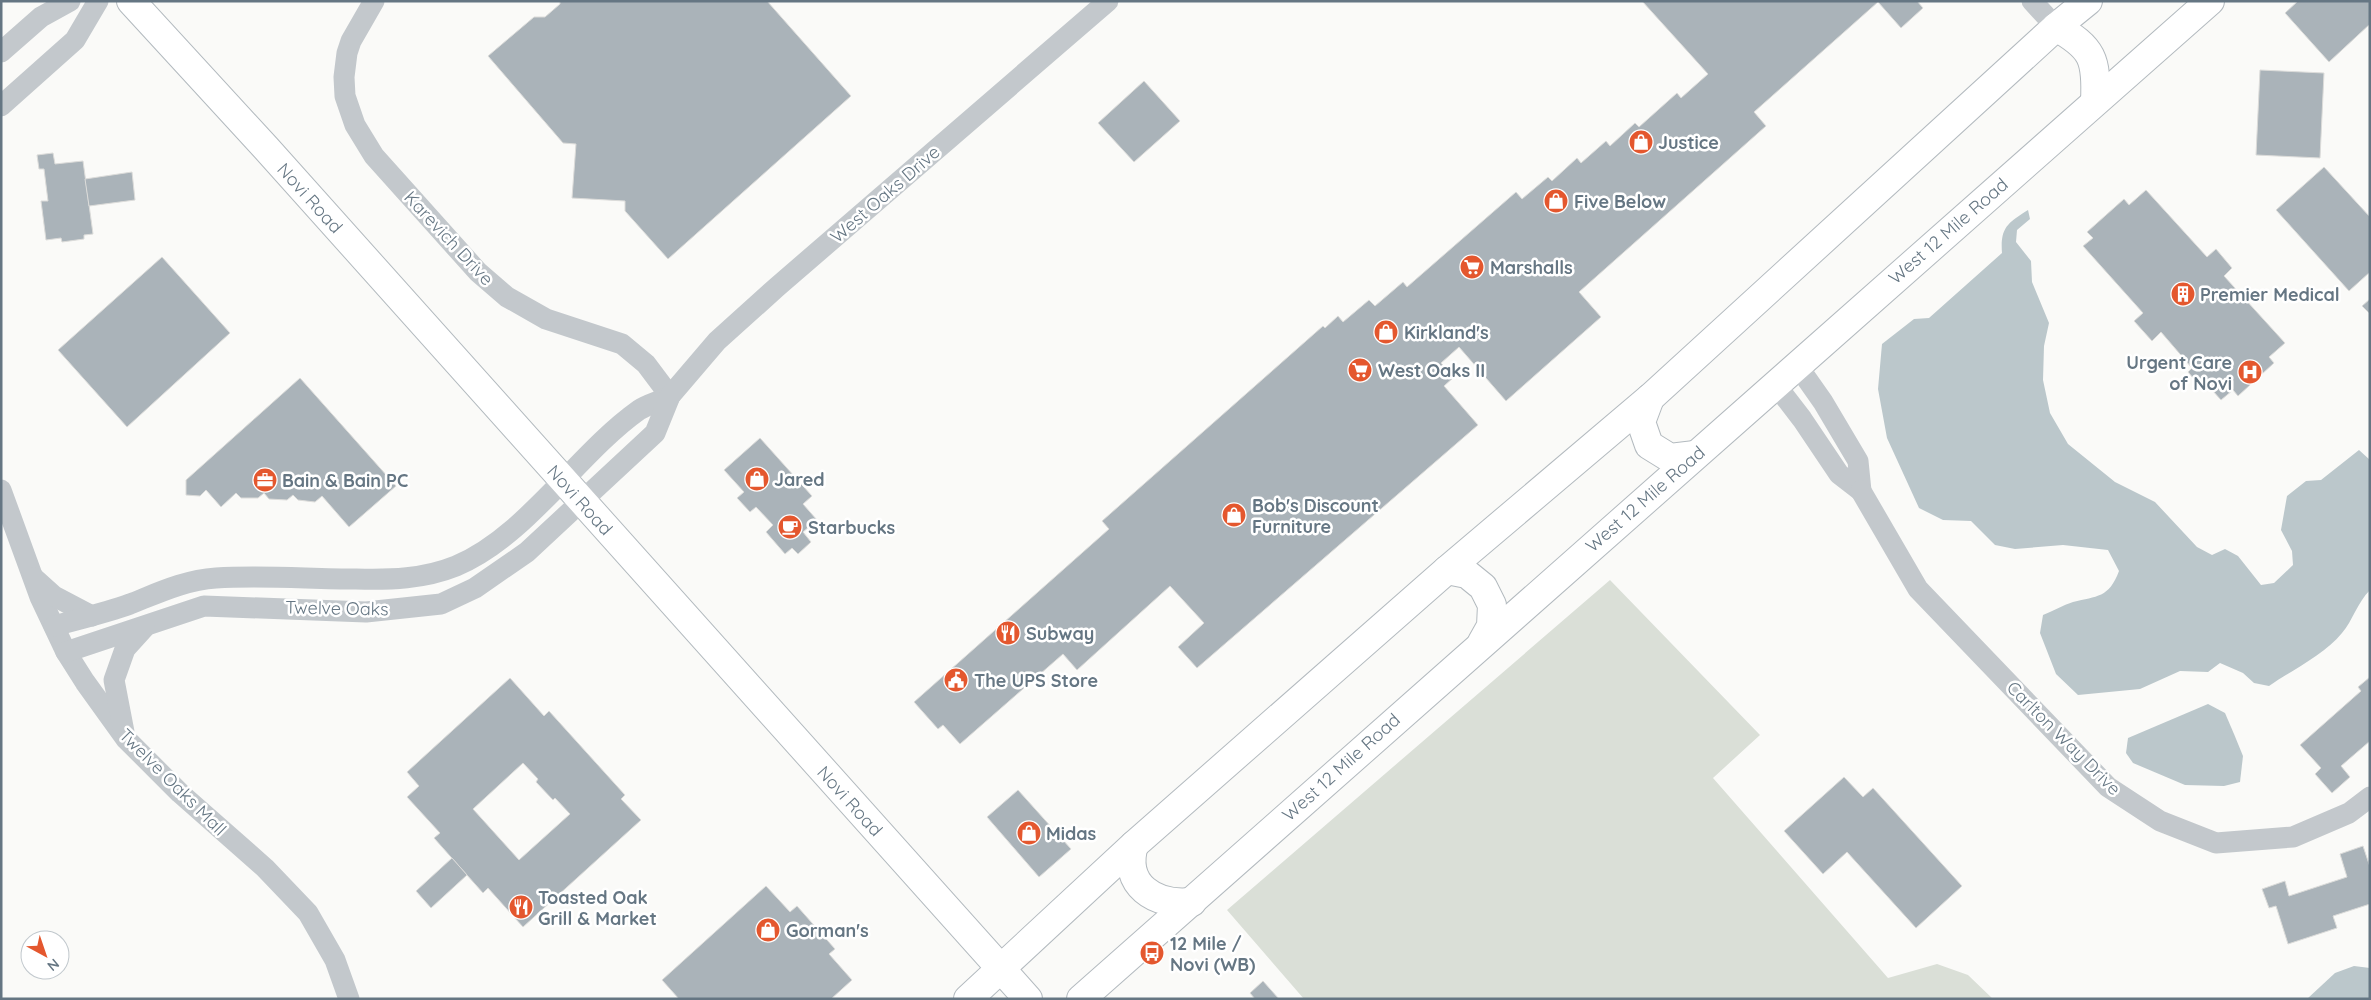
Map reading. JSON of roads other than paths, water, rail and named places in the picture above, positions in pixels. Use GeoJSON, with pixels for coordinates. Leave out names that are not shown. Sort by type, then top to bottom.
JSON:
{"type":"FeatureCollection","features":[{"type":"Feature","properties":{"kind":"main road","name":"Novi Road"},"geometry":{"type":"LineString","coordinates":[[131,1],[266,148],[1028,999]]}},
{"type":"Feature","properties":{"kind":"main road"},"geometry":{"type":"LineString","coordinates":[[968,999],[1134,845],[1447,570],[1650,398],[2056,27],[2088,1]]}},
{"type":"Feature","properties":{"kind":"main road","name":"West 12 Mile Road"},"geometry":{"type":"LineString","coordinates":[[1080,999],[2210,1]]}},
{"type":"Feature","properties":{"kind":"main road"},"geometry":{"type":"LineString","coordinates":[[2056,27],[2078,40],[2091,56],[2096,76],[2095,101]]}},
{"type":"Feature","properties":{"kind":"main road"},"geometry":{"type":"LineString","coordinates":[[1650,398],[1641,422],[1649,445],[1670,458],[1695,455]]}},
{"type":"Feature","properties":{"kind":"main road"},"geometry":{"type":"LineString","coordinates":[[1447,570],[1467,574],[1483,587],[1492,605],[1491,626],[1481,644]]}},
{"type":"Feature","properties":{"kind":"main road"},"geometry":{"type":"LineString","coordinates":[[1134,845],[1130,859],[1134,876],[1144,890],[1158,900],[1174,904],[1192,902]]}},
{"type":"Feature","properties":{"kind":"street"},"geometry":{"type":"LineString","coordinates":[[1,52],[41,17],[70,1]]}},
{"type":"Feature","properties":{"kind":"street"},"geometry":{"type":"LineString","coordinates":[[1,106],[75,40],[98,1]]}},
{"type":"Feature","properties":{"kind":"street","name":"Karevich Drive"},"geometry":{"type":"LineString","coordinates":[[374,1],[351,41],[347,53],[344,77],[346,96],[352,119],[374,156],[478,272],[507,297],[546,319],[622,344],[646,364],[670,396]]}},
{"type":"Feature","properties":{"kind":"street","name":"West Oaks Drive"},"geometry":{"type":"LineString","coordinates":[[572,491],[655,433],[670,396],[718,341],[777,287],[1108,1]]}},
{"type":"Feature","properties":{"kind":"street"},"geometry":{"type":"LineString","coordinates":[[2032,1],[2056,27]]}},
{"type":"Feature","properties":{"kind":"street","name":"Carlton Way Drive"},"geometry":{"type":"LineString","coordinates":[[1797,365],[1823,402],[1858,461],[1861,490],[1918,589],[2108,787],[2160,821],[2216,843],[2294,837],[2349,813],[2370,797]]}},
{"type":"Feature","properties":{"kind":"street","name":"Carlton Way Drive"},"geometry":{"type":"LineString","coordinates":[[1775,384],[1839,474],[1861,490]]}},
{"type":"Feature","properties":{"kind":"street","name":"West Oaks Drive"},"geometry":{"type":"LineString","coordinates":[[572,491],[596,447],[641,409],[670,396]]}},
{"type":"Feature","properties":{"kind":"street","name":"Twelve Oaks Mall"},"geometry":{"type":"LineString","coordinates":[[1,490],[32,575],[66,652],[126,739],[180,793],[265,868],[308,913],[336,960],[349,999]]}},
{"type":"Feature","properties":{"kind":"street","name":"Twelve Oaks"},"geometry":{"type":"LineString","coordinates":[[54,626],[92,616],[180,584],[215,578],[394,580],[424,576],[455,566],[482,553],[572,491]]}},
{"type":"Feature","properties":{"kind":"street","name":"Twelve Oaks"},"geometry":{"type":"LineString","coordinates":[[66,652],[204,606],[366,612],[441,604],[475,588],[527,552],[572,491]]}},
{"type":"Feature","properties":{"kind":"street"},"geometry":{"type":"LineString","coordinates":[[32,575],[54,596],[92,616]]}},
{"type":"Feature","properties":{"kind":"street"},"geometry":{"type":"LineString","coordinates":[[126,739],[114,680],[125,648],[146,626]]}},
{"type":"Feature","properties":{"kind":"place","name":"Justice"},"geometry":{"type":"Point","coordinates":[1641,142]}},
{"type":"Feature","properties":{"kind":"place","name":"Five Below"},"geometry":{"type":"Point","coordinates":[1556,201]}},
{"type":"Feature","properties":{"kind":"place","name":"Marshalls"},"geometry":{"type":"Point","coordinates":[1472,267]}},
{"type":"Feature","properties":{"kind":"place","name":"Premier Medical"},"geometry":{"type":"Point","coordinates":[2183,294]}},
{"type":"Feature","properties":{"kind":"place","name":"Kirkland's"},"geometry":{"type":"Point","coordinates":[1386,332]}},
{"type":"Feature","properties":{"kind":"place","name":"West Oaks II"},"geometry":{"type":"Point","coordinates":[1360,370]}},
{"type":"Feature","properties":{"kind":"place","name":"Urgent Care of Novi"},"geometry":{"type":"Point","coordinates":[2250,372]}},
{"type":"Feature","properties":{"kind":"place","name":"Jared"},"geometry":{"type":"Point","coordinates":[757,479]}},
{"type":"Feature","properties":{"kind":"place","name":"Bain & Bain PC"},"geometry":{"type":"Point","coordinates":[265,480]}},
{"type":"Feature","properties":{"kind":"place","name":"Bob's Discount Furniture"},"geometry":{"type":"Point","coordinates":[1234,515]}},
{"type":"Feature","properties":{"kind":"place","name":"Starbucks"},"geometry":{"type":"Point","coordinates":[790,527]}},
{"type":"Feature","properties":{"kind":"place","name":"Subway"},"geometry":{"type":"Point","coordinates":[1008,633]}},
{"type":"Feature","properties":{"kind":"place","name":"The UPS Store"},"geometry":{"type":"Point","coordinates":[956,680]}},
{"type":"Feature","properties":{"kind":"place","name":"Midas"},"geometry":{"type":"Point","coordinates":[1029,833]}},
{"type":"Feature","properties":{"kind":"place","name":"Toasted Oak Grill & Market"},"geometry":{"type":"Point","coordinates":[521,907]}},
{"type":"Feature","properties":{"kind":"place","name":"Gorman's"},"geometry":{"type":"Point","coordinates":[768,930]}},
{"type":"Feature","properties":{"kind":"place","name":"12 Mile / Novi (WB)"},"geometry":{"type":"Point","coordinates":[1152,953]}}]}
